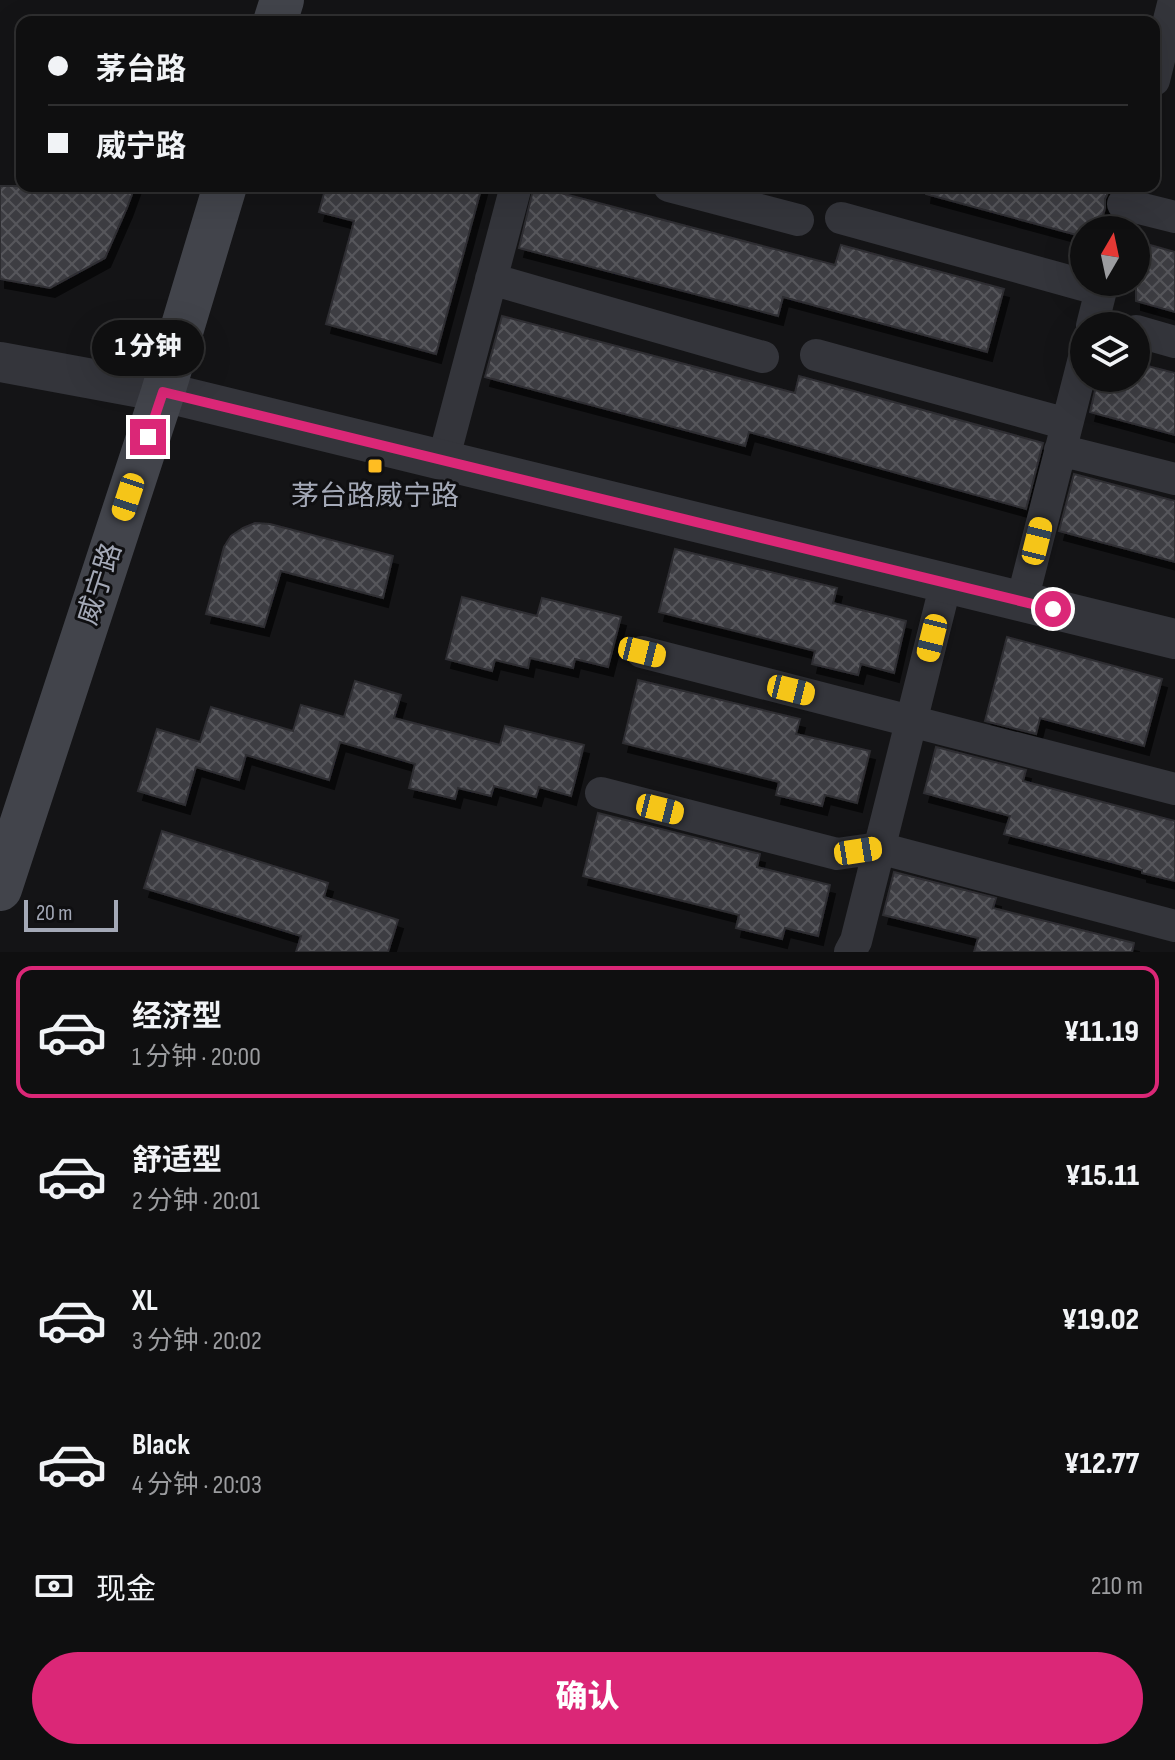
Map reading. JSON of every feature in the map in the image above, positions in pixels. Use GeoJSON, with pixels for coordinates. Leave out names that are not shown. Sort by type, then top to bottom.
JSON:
{"type":"FeatureCollection","features":[{"type":"Feature","properties":{"kind":"main road","name":"威宁路"},"geometry":{"type":"LineString","coordinates":[[0,889],[163,392],[223,192]]}},
{"type":"Feature","properties":{"kind":"street"},"geometry":{"type":"LineString","coordinates":[[1160,55],[1174,0]]}},
{"type":"Feature","properties":{"kind":"street"},"geometry":{"type":"LineString","coordinates":[[443,461],[514,192]]}},
{"type":"Feature","properties":{"kind":"street"},"geometry":{"type":"LineString","coordinates":[[692,192],[798,220]]}},
{"type":"Feature","properties":{"kind":"street"},"geometry":{"type":"LineString","coordinates":[[1122,207],[1175,217]]}},
{"type":"Feature","properties":{"kind":"street"},"geometry":{"type":"LineString","coordinates":[[841,218],[1101,309]]}},
{"type":"Feature","properties":{"kind":"street"},"geometry":{"type":"LineString","coordinates":[[491,279],[763,357]]}},
{"type":"Feature","properties":{"kind":"street"},"geometry":{"type":"LineString","coordinates":[[1150,335],[1175,342]]}},
{"type":"Feature","properties":{"kind":"street"},"geometry":{"type":"LineString","coordinates":[[816,355],[1064,437],[1175,479]]}},
{"type":"Feature","properties":{"kind":"street"},"geometry":{"type":"LineString","coordinates":[[0,362],[163,392],[1175,639]]}},
{"type":"Feature","properties":{"kind":"street"},"geometry":{"type":"LineString","coordinates":[[1022,601],[1075,392]]}},
{"type":"Feature","properties":{"kind":"street"},"geometry":{"type":"LineString","coordinates":[[850,952],[856,941],[946,583]]}},
{"type":"Feature","properties":{"kind":"street"},"geometry":{"type":"LineString","coordinates":[[642,652],[1175,789]]}},
{"type":"Feature","properties":{"kind":"street"},"geometry":{"type":"LineString","coordinates":[[601,793],[837,854],[879,848],[1175,926]]}},
{"type":"Feature","properties":{"kind":"building"},"geometry":{"type":"Polygon","coordinates":[[[0,186],[16,186],[16,192],[133,192],[105,258],[50,288],[0,279],[0,186]]]}},
{"type":"Feature","properties":{"kind":"building"},"geometry":{"type":"Polygon","coordinates":[[[324,192],[480,192],[436,354],[326,324],[354,221],[319,212],[324,192]]]}},
{"type":"Feature","properties":{"kind":"building"},"geometry":{"type":"Polygon","coordinates":[[[533,192],[557,192],[835,265],[841,245],[1004,289],[987,352],[783,297],[778,316],[519,248],[533,192]]]}},
{"type":"Feature","properties":{"kind":"building"},"geometry":{"type":"Polygon","coordinates":[[[926,192],[1108,192],[1103,216],[1070,216],[1070,233],[926,192]]]}},
{"type":"Feature","properties":{"kind":"building"},"geometry":{"type":"Polygon","coordinates":[[[1150,245],[1175,252],[1175,312],[1136,301],[1136,296],[1150,296],[1150,245]]]}},
{"type":"Feature","properties":{"kind":"building"},"geometry":{"type":"Polygon","coordinates":[[[502,316],[795,393],[799,376],[1043,443],[1026,509],[749,432],[745,446],[485,377],[502,316]]]}},
{"type":"Feature","properties":{"kind":"building"},"geometry":{"type":"Polygon","coordinates":[[[1150,367],[1175,373],[1175,435],[1090,412],[1095,392],[1150,392],[1150,367]]]}},
{"type":"Feature","properties":{"kind":"building"},"geometry":{"type":"Polygon","coordinates":[[[1074,474],[1175,501],[1175,562],[1059,531],[1074,474]]]}},
{"type":"Feature","properties":{"kind":"building"},"geometry":{"type":"Polygon","coordinates":[[[255,523],[270,524],[393,556],[383,598],[281,571],[264,627],[206,614],[224,547],[231,536],[255,523]]]}},
{"type":"Feature","properties":{"kind":"building"},"geometry":{"type":"Polygon","coordinates":[[[675,549],[837,588],[833,603],[906,621],[894,673],[861,664],[858,675],[812,664],[815,651],[659,612],[675,549]]]}},
{"type":"Feature","properties":{"kind":"building"},"geometry":{"type":"Polygon","coordinates":[[[462,597],[537,616],[542,598],[621,617],[608,667],[575,659],[573,668],[530,658],[528,668],[495,660],[492,671],[446,659],[462,597]]]}},
{"type":"Feature","properties":{"kind":"building"},"geometry":{"type":"Polygon","coordinates":[[[1007,637],[1162,679],[1144,746],[1040,718],[1036,734],[985,721],[1007,637]]]}},
{"type":"Feature","properties":{"kind":"building"},"geometry":{"type":"Polygon","coordinates":[[[638,680],[800,719],[796,734],[870,751],[857,803],[825,795],[822,806],[776,795],[779,782],[623,743],[638,680]]]}},
{"type":"Feature","properties":{"kind":"building"},"geometry":{"type":"Polygon","coordinates":[[[355,681],[401,695],[394,718],[500,745],[505,726],[584,745],[571,796],[539,787],[536,797],[494,786],[491,796],[458,788],[455,799],[409,788],[415,764],[340,742],[329,780],[246,755],[239,780],[196,767],[185,805],[138,791],[157,729],[200,742],[211,707],[293,731],[301,705],[344,717],[355,681]]]}},
{"type":"Feature","properties":{"kind":"building"},"geometry":{"type":"Polygon","coordinates":[[[936,747],[1026,770],[1023,781],[1175,821],[1175,881],[1004,834],[1010,816],[924,793],[936,747]]]}},
{"type":"Feature","properties":{"kind":"building"},"geometry":{"type":"Polygon","coordinates":[[[598,813],[760,854],[757,867],[830,885],[818,936],[785,928],[782,939],[736,928],[739,915],[583,876],[598,813]]]}},
{"type":"Feature","properties":{"kind":"building"},"geometry":{"type":"Polygon","coordinates":[[[162,831],[328,883],[324,897],[398,920],[388,952],[296,952],[301,936],[144,888],[162,831]]]}},
{"type":"Feature","properties":{"kind":"building"},"geometry":{"type":"Polygon","coordinates":[[[894,872],[996,898],[993,908],[1134,943],[1132,952],[974,952],[978,938],[883,915],[894,872]]]}},
{"type":"Feature","properties":{"kind":"place","name":"茅台路威宁路"},"geometry":{"type":"Point","coordinates":[375,466]}},
{"type":"Feature","properties":{"kind":"route"},"geometry":{"type":"LineString","coordinates":[[148,437],[163,392],[1053,609]]}}]}
